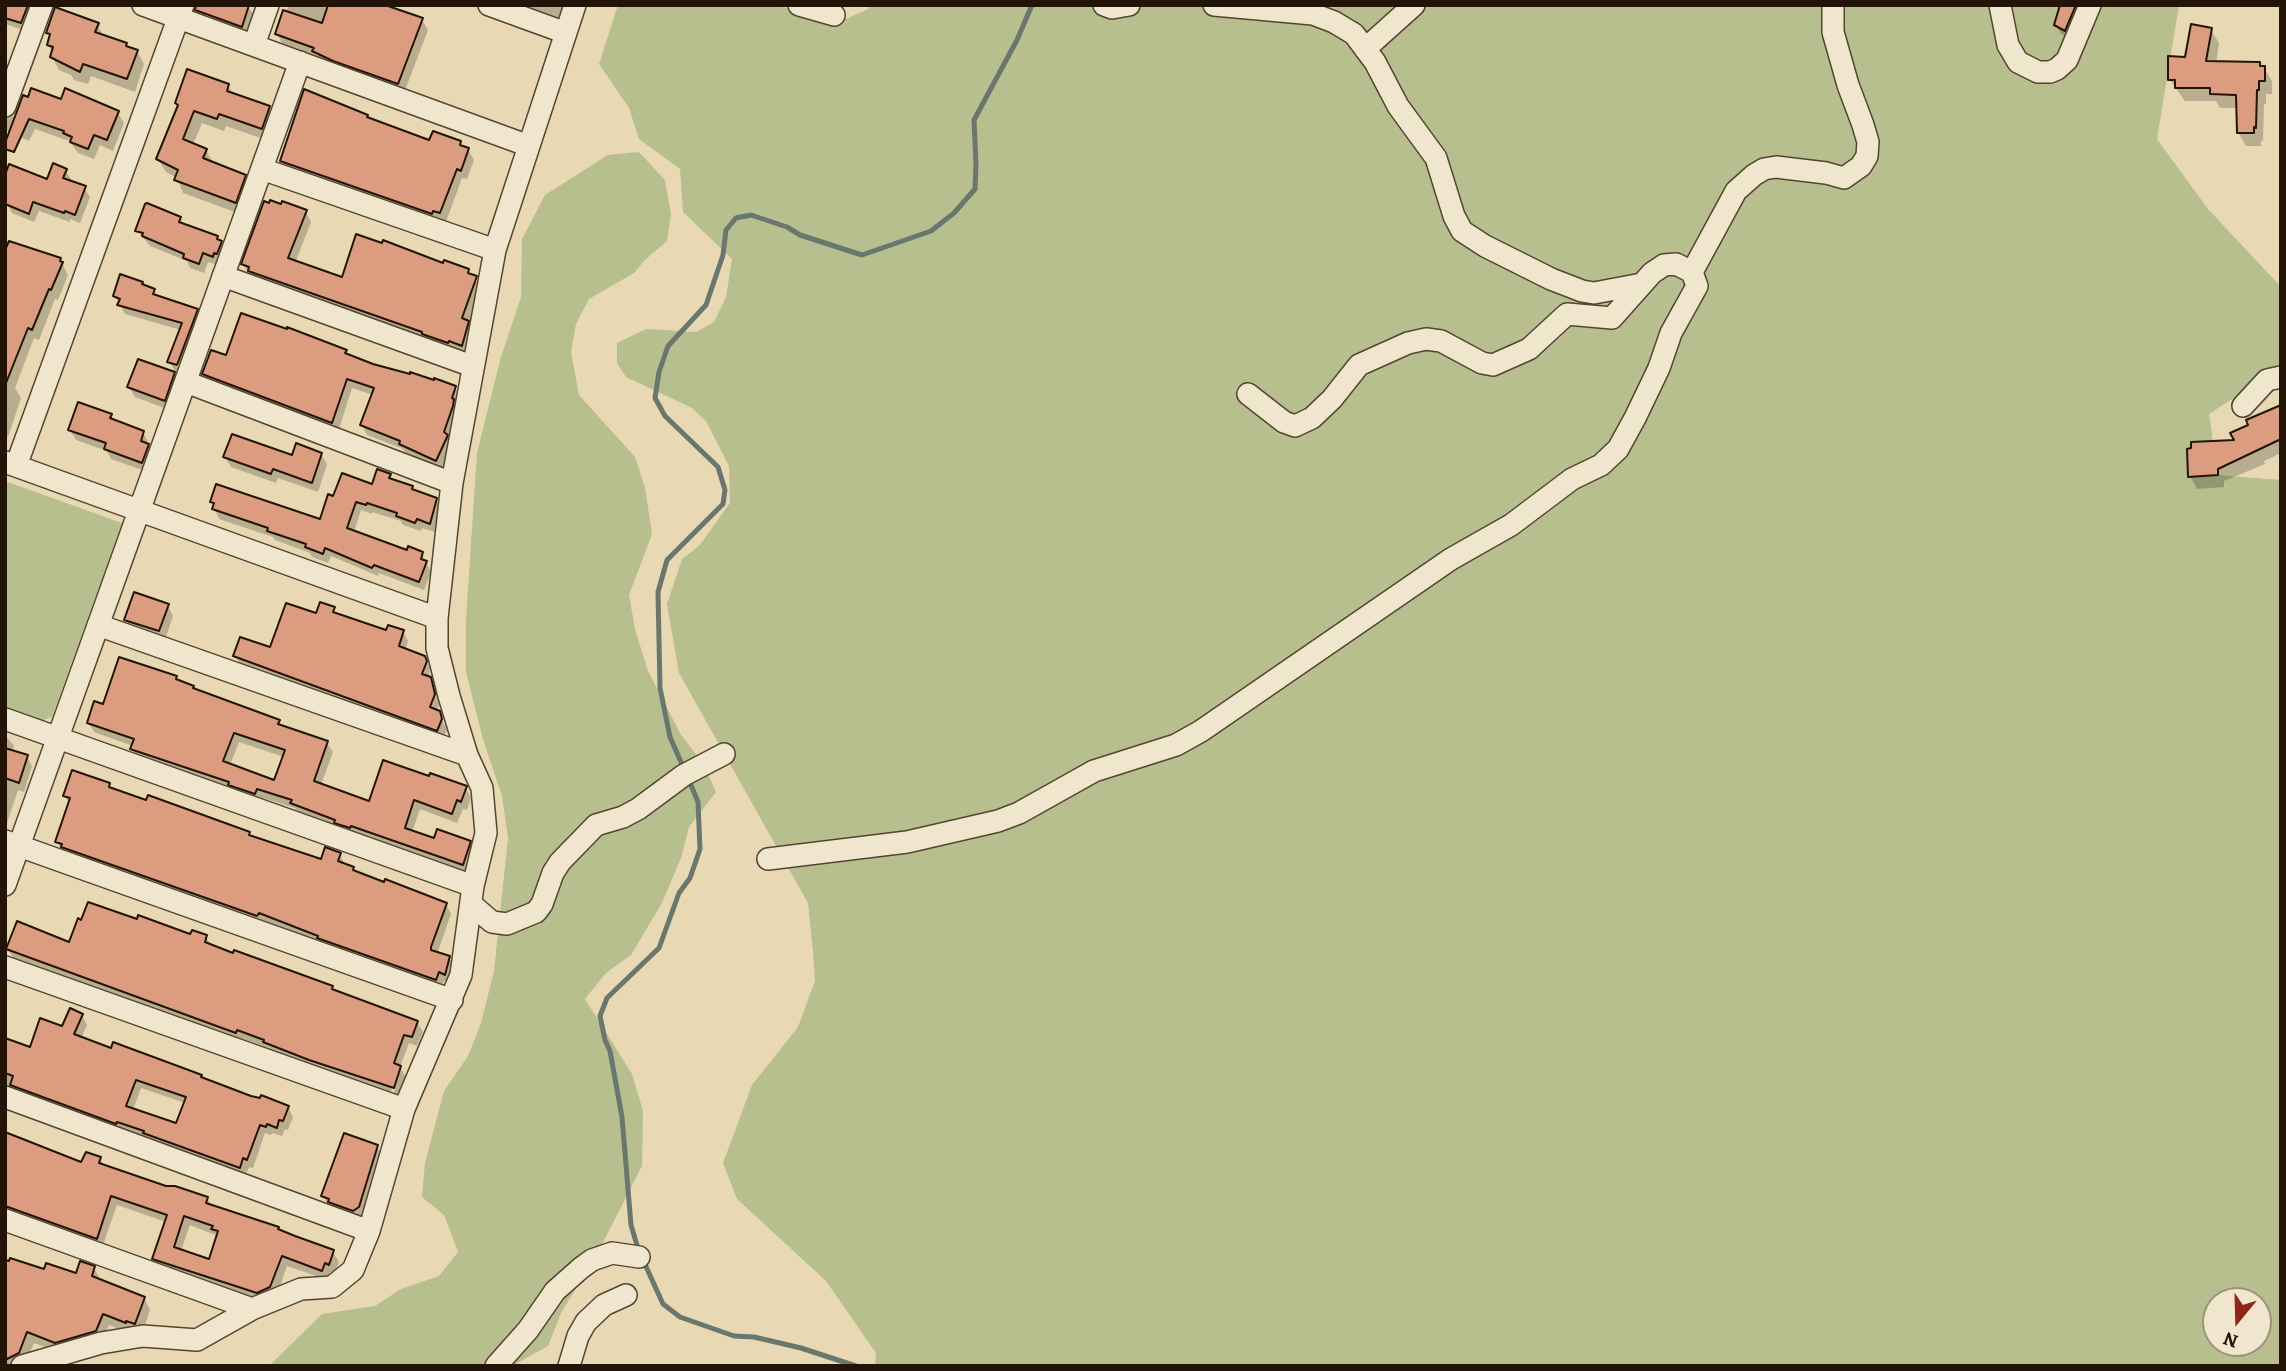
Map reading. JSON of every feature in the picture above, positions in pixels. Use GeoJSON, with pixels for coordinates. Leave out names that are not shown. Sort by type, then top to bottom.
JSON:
{"type":"FeatureCollection","features":[{"type":"Feature","properties":{"kind":"street"},"geometry":{"type":"LineString","coordinates":[[5,106],[9,82],[42,5]]}},
{"type":"Feature","properties":{"kind":"street"},"geometry":{"type":"LineString","coordinates":[[143,5],[181,12],[254,46],[529,146]]}},
{"type":"Feature","properties":{"kind":"street"},"geometry":{"type":"LineString","coordinates":[[254,46],[268,5]]}},
{"type":"Feature","properties":{"kind":"street"},"geometry":{"type":"LineString","coordinates":[[489,5],[566,33]]}},
{"type":"Feature","properties":{"kind":"street"},"geometry":{"type":"LineString","coordinates":[[22,1366],[100,1343],[143,1336],[197,1340],[252,1309],[301,1289],[332,1287],[353,1269],[369,1231],[404,1109],[461,975],[472,895],[486,833],[482,788],[467,755],[437,648],[437,618],[452,483],[495,250],[575,5]]}},
{"type":"Feature","properties":{"kind":"street"},"geometry":{"type":"LineString","coordinates":[[799,5],[834,15]]}},
{"type":"Feature","properties":{"kind":"street"},"geometry":{"type":"LineString","coordinates":[[1104,5],[1112,8],[1129,5]]}},
{"type":"Feature","properties":{"kind":"street"},"geometry":{"type":"LineString","coordinates":[[1214,5],[1312,14],[1334,22],[1354,34],[1375,62],[1398,106],[1436,158],[1454,216],[1462,231],[1485,246],[1551,279],[1582,291],[1594,293],[1642,284]]}},
{"type":"Feature","properties":{"kind":"street"},"geometry":{"type":"LineString","coordinates":[[1365,49],[1414,5]]}},
{"type":"Feature","properties":{"kind":"street"},"geometry":{"type":"LineString","coordinates":[[1692,272],[1737,191],[1754,175],[1764,169],[1776,167],[1844,178],[1861,166],[1867,156],[1868,142],[1833,32],[1833,5]]}},
{"type":"Feature","properties":{"kind":"street"},"geometry":{"type":"LineString","coordinates":[[2000,5],[2008,45],[2018,62],[2038,72],[2050,72],[2067,60],[2090,5]]}},
{"type":"Feature","properties":{"kind":"street"},"geometry":{"type":"LineString","coordinates":[[181,12],[11,464],[437,618]]}},
{"type":"Feature","properties":{"kind":"street"},"geometry":{"type":"LineString","coordinates":[[5,885],[12,843],[58,738],[300,62]]}},
{"type":"Feature","properties":{"kind":"street"},"geometry":{"type":"LineString","coordinates":[[262,169],[495,250]]}},
{"type":"Feature","properties":{"kind":"street"},"geometry":{"type":"LineString","coordinates":[[768,859],[907,842],[998,821],[1018,813],[1094,771],[1176,745],[1201,731],[1451,559],[1511,525],[1572,479],[1601,465],[1618,449],[1659,368],[1671,333],[1697,286],[1692,272],[1676,264],[1664,265],[1652,273],[1612,318],[1567,314],[1529,349],[1493,365],[1482,363],[1441,341],[1426,339],[1408,343],[1359,365],[1332,399],[1312,418],[1295,426],[1284,422],[1248,394]]}},
{"type":"Feature","properties":{"kind":"street"},"geometry":{"type":"LineString","coordinates":[[223,276],[472,366]]}},
{"type":"Feature","properties":{"kind":"street"},"geometry":{"type":"LineString","coordinates":[[2244,406],[2267,380],[2281,377]]}},
{"type":"Feature","properties":{"kind":"street"},"geometry":{"type":"LineString","coordinates":[[186,382],[452,483]]}},
{"type":"Feature","properties":{"kind":"street"},"geometry":{"type":"LineString","coordinates":[[98,625],[467,755]]}},
{"type":"Feature","properties":{"kind":"street"},"geometry":{"type":"LineString","coordinates":[[5,719],[472,895],[492,922],[507,924],[536,912],[542,904],[559,862],[596,825],[623,817],[638,809],[684,775],[724,754]]}},
{"type":"Feature","properties":{"kind":"street"},"geometry":{"type":"LineString","coordinates":[[12,843],[452,1000]]}},
{"type":"Feature","properties":{"kind":"street"},"geometry":{"type":"LineString","coordinates":[[5,967],[404,1109]]}},
{"type":"Feature","properties":{"kind":"street"},"geometry":{"type":"LineString","coordinates":[[5,1097],[369,1231]]}},
{"type":"Feature","properties":{"kind":"street"},"geometry":{"type":"LineString","coordinates":[[5,1220],[252,1309]]}},
{"type":"Feature","properties":{"kind":"street"},"geometry":{"type":"LineString","coordinates":[[496,1366],[528,1330],[555,1291],[581,1268],[592,1260],[612,1253],[639,1257]]}},
{"type":"Feature","properties":{"kind":"street"},"geometry":{"type":"LineString","coordinates":[[569,1366],[578,1336],[586,1322],[611,1300],[626,1295]]}},
{"type":"Feature","properties":{"kind":"green space"},"geometry":{"type":"Polygon","coordinates":[[[620,5],[777,5],[835,24],[868,9],[869,5],[2179,5],[2157,139],[2208,209],[2281,287],[2281,367],[2209,414],[2218,475],[2281,480],[2281,1366],[875,1366],[876,1353],[826,1281],[737,1199],[723,1163],[752,1085],[798,1027],[815,981],[808,903],[679,673],[667,604],[682,559],[699,546],[730,503],[729,466],[706,421],[692,408],[626,377],[617,363],[617,343],[646,329],[696,332],[714,322],[726,297],[732,259],[683,212],[680,169],[639,139],[629,108],[599,64],[620,5]]]}},
{"type":"Feature","properties":{"kind":"green space"},"geometry":{"type":"Polygon","coordinates":[[[639,152],[665,180],[671,214],[667,241],[634,273],[589,299],[576,324],[571,352],[579,395],[635,457],[645,488],[652,534],[629,595],[635,629],[648,671],[681,735],[703,763],[716,792],[689,827],[681,858],[662,903],[631,955],[606,973],[585,999],[632,1074],[643,1111],[642,1166],[594,1260],[562,1311],[548,1346],[512,1366],[269,1366],[322,1314],[375,1306],[401,1289],[439,1276],[458,1252],[444,1215],[422,1197],[425,1163],[444,1091],[468,1056],[481,1023],[494,971],[508,838],[502,796],[483,739],[466,672],[466,619],[477,453],[501,357],[521,297],[522,239],[545,195],[608,155],[639,152]]]}},
{"type":"Feature","properties":{"kind":"green space"},"geometry":{"type":"Polygon","coordinates":[[[5,481],[122,523],[52,717],[38,722],[5,709],[5,481]]]}},
{"type":"Feature","properties":{"kind":"building"},"geometry":{"type":"Polygon","coordinates":[[[5,5],[28,5],[21,23],[5,18],[5,5]]]}},
{"type":"Feature","properties":{"kind":"building"},"geometry":{"type":"Polygon","coordinates":[[[196,5],[249,5],[242,27],[195,10],[196,5]]]}},
{"type":"Feature","properties":{"kind":"building"},"geometry":{"type":"Polygon","coordinates":[[[328,5],[385,5],[423,18],[398,84],[333,61],[312,51],[314,48],[275,34],[283,10],[322,23],[328,5]]]}},
{"type":"Feature","properties":{"kind":"building"},"geometry":{"type":"Polygon","coordinates":[[[2060,5],[2076,5],[2065,31],[2054,25],[2060,5]]]}},
{"type":"Feature","properties":{"kind":"building"},"geometry":{"type":"Polygon","coordinates":[[[55,7],[99,23],[95,32],[127,43],[126,46],[138,50],[127,79],[83,64],[80,72],[50,57],[53,47],[47,45],[50,34],[46,33],[55,7]]]}},
{"type":"Feature","properties":{"kind":"building"},"geometry":{"type":"Polygon","coordinates":[[[2191,24],[2212,28],[2206,61],[2260,62],[2260,66],[2265,66],[2265,81],[2259,81],[2257,90],[2254,133],[2237,133],[2236,95],[2210,94],[2210,88],[2175,88],[2175,80],[2168,80],[2168,56],[2185,57],[2191,24]]]}},
{"type":"Feature","properties":{"kind":"building"},"geometry":{"type":"Polygon","coordinates":[[[187,69],[229,84],[227,91],[270,106],[262,129],[219,114],[217,119],[194,111],[183,139],[207,149],[203,158],[246,175],[236,203],[174,180],[178,170],[156,159],[178,105],[175,103],[187,69]]]}},
{"type":"Feature","properties":{"kind":"building"},"geometry":{"type":"Polygon","coordinates":[[[31,88],[61,99],[65,88],[119,111],[107,140],[94,135],[88,149],[70,142],[72,137],[63,133],[64,131],[29,119],[14,152],[5,149],[23,95],[28,97],[31,88]]]}},
{"type":"Feature","properties":{"kind":"building"},"geometry":{"type":"Polygon","coordinates":[[[304,89],[368,115],[367,117],[429,140],[433,131],[461,141],[460,145],[469,148],[461,171],[457,169],[440,213],[433,211],[432,214],[280,161],[304,89]]]}},
{"type":"Feature","properties":{"kind":"building"},"geometry":{"type":"Polygon","coordinates":[[[53,163],[67,169],[63,178],[86,186],[75,215],[33,202],[29,214],[5,204],[5,175],[9,164],[47,179],[53,163]]]}},
{"type":"Feature","properties":{"kind":"building"},"geometry":{"type":"Polygon","coordinates":[[[270,200],[281,204],[282,201],[307,210],[288,258],[342,277],[356,234],[382,243],[383,240],[443,263],[444,260],[469,269],[468,273],[477,276],[462,318],[469,321],[462,346],[248,271],[249,267],[241,264],[264,201],[269,203],[270,200]]]}},
{"type":"Feature","properties":{"kind":"building"},"geometry":{"type":"Polygon","coordinates":[[[147,203],[181,217],[179,222],[218,236],[217,239],[222,241],[217,254],[214,253],[213,257],[203,253],[199,264],[135,231],[147,203]]]}},
{"type":"Feature","properties":{"kind":"building"},"geometry":{"type":"Polygon","coordinates":[[[9,241],[61,258],[60,261],[63,262],[32,330],[28,328],[6,383],[5,250],[9,241]]]}},
{"type":"Feature","properties":{"kind":"building"},"geometry":{"type":"Polygon","coordinates":[[[120,274],[155,289],[153,294],[198,309],[177,365],[167,362],[182,323],[117,305],[120,299],[113,296],[120,274]]]}},
{"type":"Feature","properties":{"kind":"building"},"geometry":{"type":"Polygon","coordinates":[[[241,313],[347,350],[345,353],[373,364],[456,386],[452,398],[453,406],[444,432],[448,435],[436,461],[399,444],[400,441],[360,425],[374,388],[347,379],[332,423],[202,374],[211,350],[226,355],[241,313]]]}},
{"type":"Feature","properties":{"kind":"building"},"geometry":{"type":"Polygon","coordinates":[[[138,359],[175,372],[165,401],[127,387],[138,359]]]}},
{"type":"Feature","properties":{"kind":"building"},"geometry":{"type":"Polygon","coordinates":[[[78,402],[112,414],[110,418],[144,431],[141,441],[149,444],[142,463],[104,449],[106,443],[68,430],[78,402]]]}},
{"type":"Feature","properties":{"kind":"building"},"geometry":{"type":"Polygon","coordinates":[[[2281,405],[2281,439],[2218,469],[2218,475],[2188,477],[2187,449],[2191,448],[2191,442],[2234,440],[2230,433],[2248,425],[2246,420],[2281,405]]]}},
{"type":"Feature","properties":{"kind":"building"},"geometry":{"type":"Polygon","coordinates":[[[232,434],[292,455],[296,443],[322,453],[312,483],[273,469],[271,474],[223,457],[232,434]]]}},
{"type":"Feature","properties":{"kind":"building"},"geometry":{"type":"Polygon","coordinates":[[[377,469],[391,474],[389,478],[437,498],[430,524],[417,519],[415,523],[396,516],[397,513],[356,502],[347,528],[407,550],[408,546],[423,552],[421,559],[427,561],[419,582],[374,565],[372,568],[325,548],[323,554],[305,547],[306,544],[267,531],[268,528],[212,509],[214,503],[210,502],[216,484],[320,519],[328,494],[333,496],[342,473],[372,484],[377,469]]]}},
{"type":"Feature","properties":{"kind":"building"},"geometry":{"type":"Polygon","coordinates":[[[134,592],[169,604],[159,631],[124,620],[134,592]]]}},
{"type":"Feature","properties":{"kind":"building"},"geometry":{"type":"Polygon","coordinates":[[[320,602],[335,607],[333,612],[386,630],[388,625],[404,630],[399,646],[425,656],[427,661],[422,674],[431,677],[435,694],[430,707],[440,711],[442,719],[437,731],[233,656],[240,637],[270,647],[286,603],[316,613],[320,602]]]}},
{"type":"Feature","properties":{"kind":"building"},"geometry":{"type":"Polygon","coordinates":[[[119,657],[177,676],[176,679],[194,686],[193,688],[280,720],[278,724],[328,741],[314,781],[369,801],[383,760],[467,786],[461,802],[457,800],[452,814],[414,800],[405,828],[434,838],[437,829],[471,841],[463,865],[351,826],[350,828],[334,823],[335,820],[290,803],[292,800],[257,789],[255,794],[228,785],[229,782],[130,749],[134,739],[87,723],[94,701],[103,704],[119,657]],[[234,733],[223,761],[274,780],[285,750],[234,733]]]}},
{"type":"Feature","properties":{"kind":"building"},"geometry":{"type":"Polygon","coordinates":[[[5,748],[28,755],[19,783],[5,778],[5,748]]]}},
{"type":"Feature","properties":{"kind":"building"},"geometry":{"type":"Polygon","coordinates":[[[72,770],[110,783],[109,787],[146,800],[148,795],[250,832],[249,835],[321,859],[325,847],[341,853],[338,861],[354,867],[353,870],[384,882],[385,879],[447,903],[431,947],[431,950],[450,956],[445,975],[439,972],[436,980],[317,938],[318,936],[259,913],[257,916],[61,847],[62,844],[55,842],[70,798],[63,796],[72,770]]]}},
{"type":"Feature","properties":{"kind":"building"},"geometry":{"type":"Polygon","coordinates":[[[88,902],[137,919],[138,915],[190,934],[192,930],[207,935],[205,942],[333,986],[332,989],[418,1021],[412,1037],[404,1035],[394,1063],[401,1066],[394,1088],[309,1060],[237,1030],[236,1033],[6,949],[17,921],[69,942],[78,918],[81,920],[88,902]]]}},
{"type":"Feature","properties":{"kind":"building"},"geometry":{"type":"Polygon","coordinates":[[[70,1008],[83,1014],[74,1034],[111,1048],[113,1042],[251,1096],[260,1098],[261,1095],[289,1106],[277,1128],[267,1124],[266,1127],[260,1125],[247,1160],[243,1158],[240,1168],[143,1133],[144,1131],[117,1122],[116,1124],[10,1085],[13,1076],[5,1073],[5,1038],[30,1047],[40,1018],[62,1026],[70,1008]],[[136,1080],[126,1106],[176,1123],[186,1097],[136,1080]]]}},
{"type":"Feature","properties":{"kind":"building"},"geometry":{"type":"Polygon","coordinates":[[[5,1132],[81,1162],[86,1152],[101,1157],[99,1163],[208,1197],[206,1203],[279,1227],[278,1229],[334,1250],[329,1265],[325,1263],[322,1271],[282,1256],[270,1287],[257,1293],[152,1259],[167,1215],[111,1196],[97,1239],[5,1206],[5,1132]],[[184,1216],[174,1247],[209,1259],[218,1231],[211,1229],[213,1226],[184,1216]]]}},
{"type":"Feature","properties":{"kind":"building"},"geometry":{"type":"Polygon","coordinates":[[[344,1133],[378,1145],[359,1207],[353,1211],[328,1202],[329,1199],[321,1196],[344,1133]]]}},
{"type":"Feature","properties":{"kind":"building"},"geometry":{"type":"Polygon","coordinates":[[[10,1258],[44,1269],[46,1263],[76,1273],[80,1261],[95,1266],[92,1276],[145,1297],[135,1324],[103,1314],[96,1331],[55,1343],[27,1332],[19,1353],[5,1360],[5,1260],[9,1261],[10,1258]]]}},
{"type":"Feature","properties":{"kind":"waterway"},"geometry":{"type":"LineString","coordinates":[[684,769],[670,737],[660,688],[658,592],[667,560],[723,504],[725,490],[718,467],[665,416],[655,398],[659,372],[668,346],[706,305],[723,255],[726,230],[736,218],[751,215],[787,227],[800,235],[862,255],[931,231],[954,213],[975,189],[974,120],[1017,40],[1032,5]]}},
{"type":"Feature","properties":{"kind":"waterway"},"geometry":{"type":"LineString","coordinates":[[639,1252],[631,1225],[622,1117],[610,1051],[600,1016],[607,998],[659,948],[679,893],[690,878],[700,849],[698,802],[688,778]]}},
{"type":"Feature","properties":{"kind":"waterway"},"geometry":{"type":"LineString","coordinates":[[643,1260],[663,1304],[680,1317],[734,1336],[754,1337],[801,1348],[856,1366]]}}]}
